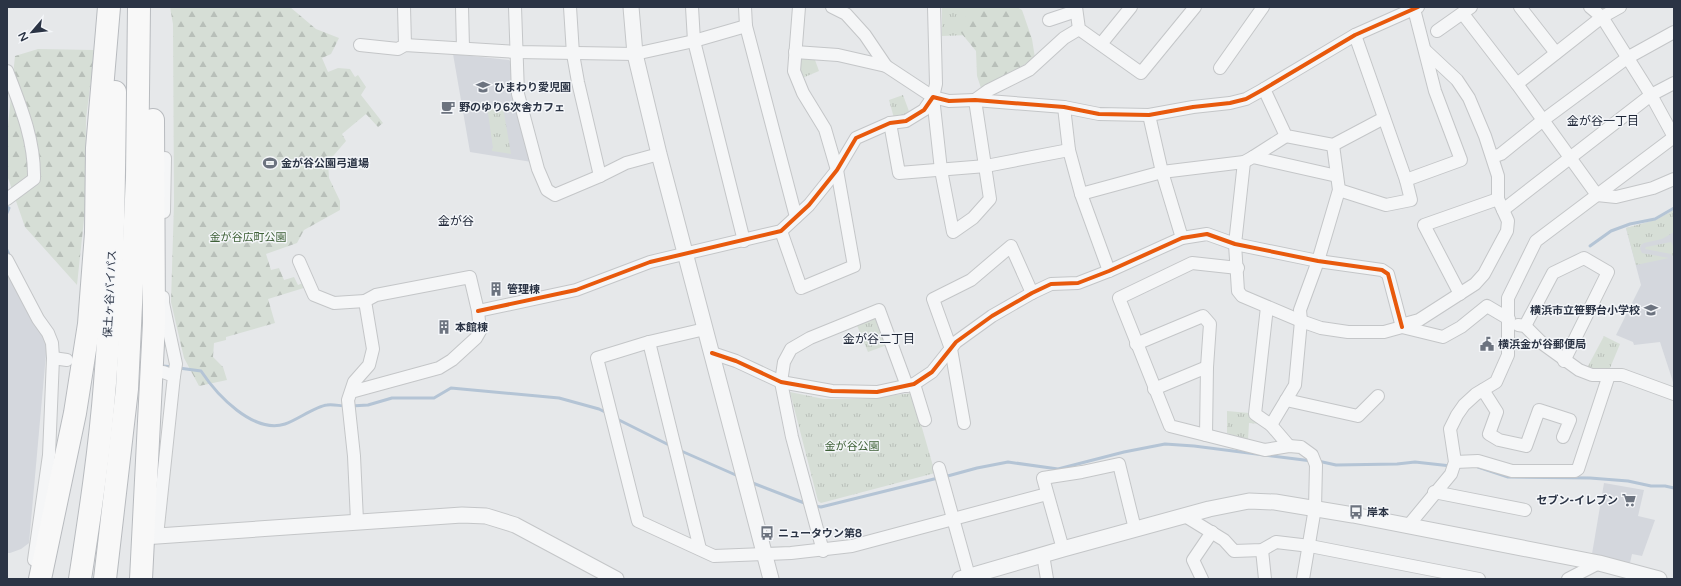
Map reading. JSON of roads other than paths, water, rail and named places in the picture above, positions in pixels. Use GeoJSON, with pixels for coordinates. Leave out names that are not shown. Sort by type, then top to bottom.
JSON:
{"type":"FeatureCollection","features":[{"type":"Feature","properties":{"kind":"highway"},"geometry":{"type":"LineString","coordinates":[[40,579],[75,413],[89,324],[96,233],[97,148],[109,7]]}},
{"type":"Feature","properties":{"kind":"highway","name":"保土ヶ谷バイパス"},"geometry":{"type":"LineString","coordinates":[[80,579],[97,462],[105,384],[111,296],[114,217],[115,7]]}},
{"type":"Feature","properties":{"kind":"highway","name":"保土ヶ谷バイパス"},"geometry":{"type":"LineString","coordinates":[[105,579],[127,389],[137,178],[139,7]]}},
{"type":"Feature","properties":{"kind":"highway"},"geometry":{"type":"LineString","coordinates":[[141,579],[150,536],[154,323],[154,167],[151,45],[147,7]]}},
{"type":"Feature","properties":{"kind":"street"},"geometry":{"type":"LineString","coordinates":[[404,7],[405,46]]}},
{"type":"Feature","properties":{"kind":"street"},"geometry":{"type":"LineString","coordinates":[[462,7],[463,48]]}},
{"type":"Feature","properties":{"kind":"street"},"geometry":{"type":"LineString","coordinates":[[515,7],[518,94],[538,169],[548,190],[555,195],[626,164],[659,154]]}},
{"type":"Feature","properties":{"kind":"street"},"geometry":{"type":"LineString","coordinates":[[570,7],[573,54],[600,176]]}},
{"type":"Feature","properties":{"kind":"street"},"geometry":{"type":"LineString","coordinates":[[631,7],[635,54],[659,154],[771,579]]}},
{"type":"Feature","properties":{"kind":"street"},"geometry":{"type":"LineString","coordinates":[[692,7],[694,41],[744,241]]}},
{"type":"Feature","properties":{"kind":"street"},"geometry":{"type":"LineString","coordinates":[[746,7],[746,26],[762,66],[796,217]]}},
{"type":"Feature","properties":{"kind":"street"},"geometry":{"type":"LineString","coordinates":[[781,231],[801,288],[854,266],[837,170],[824,129],[803,93],[794,71],[792,58],[799,7]]}},
{"type":"Feature","properties":{"kind":"street"},"geometry":{"type":"LineString","coordinates":[[832,7],[846,14],[865,35],[886,66]]}},
{"type":"Feature","properties":{"kind":"street"},"geometry":{"type":"LineString","coordinates":[[478,311],[576,290],[650,262],[744,241],[781,231],[809,205],[837,170],[856,138],[890,123],[906,121],[924,110],[932,98],[936,84],[934,7]]}},
{"type":"Feature","properties":{"kind":"street"},"geometry":{"type":"LineString","coordinates":[[1102,44],[1131,7]]}},
{"type":"Feature","properties":{"kind":"street"},"geometry":{"type":"LineString","coordinates":[[1049,20],[1076,9],[1079,29],[1141,73],[1195,7]]}},
{"type":"Feature","properties":{"kind":"street"},"geometry":{"type":"LineString","coordinates":[[1220,68],[1263,7]]}},
{"type":"Feature","properties":{"kind":"street"},"geometry":{"type":"LineString","coordinates":[[1520,7],[1556,53]]}},
{"type":"Feature","properties":{"kind":"street"},"geometry":{"type":"LineString","coordinates":[[1408,526],[1434,492],[1451,474],[1455,462],[1450,429],[1464,405],[1496,382],[1508,354],[1508,298],[1536,241],[1674,137],[1651,95],[1602,17],[1590,7]]}},
{"type":"Feature","properties":{"kind":"street"},"geometry":{"type":"LineString","coordinates":[[1517,84],[1602,17],[1620,7]]}},
{"type":"Feature","properties":{"kind":"street"},"geometry":{"type":"LineString","coordinates":[[792,58],[838,54],[886,66],[932,98],[949,101],[975,100],[1064,107],[1099,114],[1149,115],[1194,107],[1230,103],[1246,99],[1264,90],[1355,35],[1401,10],[1416,8],[1435,91],[1461,160],[1406,180]]}},
{"type":"Feature","properties":{"kind":"street"},"geometry":{"type":"LineString","coordinates":[[1437,31],[1467,10],[1542,121],[1597,195],[1616,197],[1653,188],[1674,179]]}},
{"type":"Feature","properties":{"kind":"street"},"geometry":{"type":"LineString","coordinates":[[360,45],[398,49],[405,46],[573,54],[635,54],[694,41],[746,26]]}},
{"type":"Feature","properties":{"kind":"street"},"geometry":{"type":"LineString","coordinates":[[975,100],[989,90],[1030,70],[1064,38],[1079,29]]}},
{"type":"Feature","properties":{"kind":"street"},"geometry":{"type":"LineString","coordinates":[[1493,157],[1501,154],[1542,121],[1627,58],[1674,32]]}},
{"type":"Feature","properties":{"kind":"street"},"geometry":{"type":"LineString","coordinates":[[1339,190],[1386,205],[1411,200],[1406,180],[1355,35]]}},
{"type":"Feature","properties":{"kind":"street"},"geometry":{"type":"LineString","coordinates":[[1384,118],[1333,145],[1286,136],[1249,160],[1235,244],[1238,268],[1238,291],[1242,296],[1321,328],[1348,332],[1384,332],[1419,320],[1475,284],[1484,274],[1507,231],[1508,221],[1501,205],[1498,176],[1493,157],[1469,98],[1458,80],[1425,43]]}},
{"type":"Feature","properties":{"kind":"street"},"geometry":{"type":"LineString","coordinates":[[7,71],[26,120],[34,160],[34,179],[7,199]]}},
{"type":"Feature","properties":{"kind":"street"},"geometry":{"type":"LineString","coordinates":[[1460,294],[1424,225],[1501,205],[1570,158],[1651,95],[1674,83]]}},
{"type":"Feature","properties":{"kind":"street"},"geometry":{"type":"LineString","coordinates":[[1264,90],[1286,136]]}},
{"type":"Feature","properties":{"kind":"street"},"geometry":{"type":"LineString","coordinates":[[932,98],[942,170],[953,232],[973,218],[990,199],[975,100]]}},
{"type":"Feature","properties":{"kind":"street"},"geometry":{"type":"LineString","coordinates":[[1064,107],[1069,150],[1081,194],[1109,271]]}},
{"type":"Feature","properties":{"kind":"street"},"geometry":{"type":"LineString","coordinates":[[1149,115],[1162,172],[1182,238]]}},
{"type":"Feature","properties":{"kind":"street"},"geometry":{"type":"LineString","coordinates":[[890,123],[899,173],[986,166],[1069,150]]}},
{"type":"Feature","properties":{"kind":"street"},"geometry":{"type":"LineString","coordinates":[[1271,425],[1295,385],[1301,321],[1300,310],[1318,261],[1339,190],[1333,145]]}},
{"type":"Feature","properties":{"kind":"street"},"geometry":{"type":"LineString","coordinates":[[165,158],[163,303],[176,364],[169,374],[150,536],[357,521],[462,515],[486,516],[515,525],[616,579]]}},
{"type":"Feature","properties":{"kind":"street"},"geometry":{"type":"LineString","coordinates":[[1081,194],[1162,172],[1249,160],[1337,176]]}},
{"type":"Feature","properties":{"kind":"street"},"geometry":{"type":"LineString","coordinates":[[712,353],[736,361],[781,382],[832,391],[854,393],[877,392],[911,385],[932,372],[956,342],[992,316],[1032,293],[1051,284],[1078,283],[1109,271],[1182,238],[1207,234],[1235,244],[1318,261],[1382,270],[1388,274],[1402,327]]}},
{"type":"Feature","properties":{"kind":"street"},"geometry":{"type":"LineString","coordinates":[[964,423],[951,349],[932,299],[972,280],[1011,246],[1032,293]]}},
{"type":"Feature","properties":{"kind":"street"},"geometry":{"type":"LineString","coordinates":[[1525,326],[1553,273],[1584,258],[1608,272],[1564,361]]}},
{"type":"Feature","properties":{"kind":"street"},"geometry":{"type":"LineString","coordinates":[[7,260],[38,319],[48,333],[52,342],[53,358],[49,455],[32,571],[33,579]]}},
{"type":"Feature","properties":{"kind":"street"},"geometry":{"type":"LineString","coordinates":[[300,261],[314,295],[334,303],[366,301],[376,295],[470,277],[478,311],[480,331],[476,338],[452,360],[439,368],[350,401]]}},
{"type":"Feature","properties":{"kind":"street"},"geometry":{"type":"LineString","coordinates":[[1238,268],[1192,263],[1119,298],[1136,344],[1170,426],[1265,450],[1289,446],[1301,447],[1312,455],[1316,465],[1315,508],[1310,546],[1303,579]]}},
{"type":"Feature","properties":{"kind":"street"},"geometry":{"type":"LineString","coordinates":[[357,521],[350,401],[354,382],[369,365],[373,349],[366,301]]}},
{"type":"Feature","properties":{"kind":"street"},"geometry":{"type":"LineString","coordinates":[[1402,327],[1443,337],[1460,327],[1487,306],[1509,322],[1525,326],[1543,344],[1564,361],[1579,370],[1592,374],[1622,374],[1674,394]]}},
{"type":"Feature","properties":{"kind":"street"},"geometry":{"type":"LineString","coordinates":[[1267,307],[1255,414],[1271,425],[1289,446]]}},
{"type":"Feature","properties":{"kind":"street"},"geometry":{"type":"LineString","coordinates":[[823,551],[792,437],[781,382],[784,362],[791,348],[810,338],[879,310],[925,420]]}},
{"type":"Feature","properties":{"kind":"street"},"geometry":{"type":"LineString","coordinates":[[1136,344],[1203,316],[1210,324],[1207,366],[1206,435]]}},
{"type":"Feature","properties":{"kind":"street"},"geometry":{"type":"LineString","coordinates":[[704,329],[649,342],[597,358],[638,521],[700,548],[714,556],[765,555],[823,551],[875,540],[1047,494]]}},
{"type":"Feature","properties":{"kind":"street"},"geometry":{"type":"LineString","coordinates":[[649,342],[700,548]]}},
{"type":"Feature","properties":{"kind":"street"},"geometry":{"type":"LineString","coordinates":[[53,358],[67,360]]}},
{"type":"Feature","properties":{"kind":"street"},"geometry":{"type":"LineString","coordinates":[[1154,389],[1207,366]]}},
{"type":"Feature","properties":{"kind":"street"},"geometry":{"type":"LineString","coordinates":[[1455,462],[1478,461],[1512,471],[1575,471],[1578,469],[1609,374]]}},
{"type":"Feature","properties":{"kind":"street"},"geometry":{"type":"LineString","coordinates":[[1483,390],[1497,412],[1489,434],[1499,440],[1526,446],[1539,410],[1570,420],[1563,437]]}},
{"type":"Feature","properties":{"kind":"street"},"geometry":{"type":"LineString","coordinates":[[1286,400],[1358,416],[1378,396]]}},
{"type":"Feature","properties":{"kind":"street"},"geometry":{"type":"LineString","coordinates":[[1063,549],[1043,478],[1119,464],[1135,529]]}},
{"type":"Feature","properties":{"kind":"street"},"geometry":{"type":"LineString","coordinates":[[939,468],[953,519],[964,578],[1209,509],[1249,501],[1276,502],[1315,508],[1599,563],[1631,575],[1659,579]]}},
{"type":"Feature","properties":{"kind":"street"},"geometry":{"type":"LineString","coordinates":[[1434,492],[1525,510]]}},
{"type":"Feature","properties":{"kind":"street"},"geometry":{"type":"LineString","coordinates":[[1185,516],[1224,540],[1234,551],[1262,550],[1276,542],[1310,546],[1479,579]]}},
{"type":"Feature","properties":{"kind":"street"},"geometry":{"type":"LineString","coordinates":[[1202,579],[1193,560],[1212,532]]}},
{"type":"Feature","properties":{"kind":"street"},"geometry":{"type":"LineString","coordinates":[[1262,550],[1265,579]]}},
{"type":"Feature","properties":{"kind":"street"},"geometry":{"type":"LineString","coordinates":[[1043,555],[1047,579]]}},
{"type":"Feature","properties":{"kind":"street"},"geometry":{"type":"LineString","coordinates":[[1568,579],[1599,563]]}},
{"type":"Feature","properties":{"kind":"waterway"},"geometry":{"type":"LineString","coordinates":[[7,207],[9,208],[7,213]]}},
{"type":"Feature","properties":{"kind":"waterway"},"geometry":{"type":"LineString","coordinates":[[1590,246],[1611,231],[1630,224],[1655,219],[1674,208]]}},
{"type":"Feature","properties":{"kind":"waterway"},"geometry":{"type":"LineString","coordinates":[[7,250],[10,257]]}},
{"type":"Feature","properties":{"kind":"waterway"},"geometry":{"type":"LineString","coordinates":[[163,366],[173,367]]}},
{"type":"Feature","properties":{"kind":"waterway"},"geometry":{"type":"LineString","coordinates":[[179,368],[201,371],[216,391],[237,410],[249,418],[273,426],[285,424],[323,406],[346,406]]}},
{"type":"Feature","properties":{"kind":"waterway"},"geometry":{"type":"LineString","coordinates":[[351,406],[368,405],[392,398],[434,398],[451,388],[559,398],[599,409],[607,413]]}},
{"type":"Feature","properties":{"kind":"waterway"},"geometry":{"type":"LineString","coordinates":[[617,419],[671,446]]}},
{"type":"Feature","properties":{"kind":"waterway"},"geometry":{"type":"LineString","coordinates":[[944,477],[977,468],[1008,462],[1058,469],[1124,452],[1165,444],[1194,446],[1312,461]]}},
{"type":"Feature","properties":{"kind":"waterway"},"geometry":{"type":"LineString","coordinates":[[679,450],[738,476]]}},
{"type":"Feature","properties":{"kind":"waterway"},"geometry":{"type":"LineString","coordinates":[[1318,461],[1336,465],[1397,464],[1415,462],[1451,466]]}},
{"type":"Feature","properties":{"kind":"waterway"},"geometry":{"type":"LineString","coordinates":[[1478,467],[1508,477],[1590,478],[1628,481],[1651,486],[1665,486],[1674,488]]}},
{"type":"Feature","properties":{"kind":"waterway"},"geometry":{"type":"LineString","coordinates":[[814,506],[821,507],[938,478]]}},
{"type":"Feature","properties":{"kind":"waterway"},"geometry":{"type":"LineString","coordinates":[[750,482],[807,504]]}},
{"type":"Feature","properties":{"kind":"place","name":"ひまわり愛児園"},"geometry":{"type":"Point","coordinates":[483,87]}},
{"type":"Feature","properties":{"kind":"place","name":"野のゆり6次舎カフェ"},"geometry":{"type":"Point","coordinates":[448,107]}},
{"type":"Feature","properties":{"kind":"place","name":"金が谷公園弓道場"},"geometry":{"type":"Point","coordinates":[270,163]}},
{"type":"Feature","properties":{"kind":"place","name":"管理棟"},"geometry":{"type":"Point","coordinates":[496,289]}},
{"type":"Feature","properties":{"kind":"place","name":"横浜市立笹野台小学校"},"geometry":{"type":"Point","coordinates":[1651,310]}},
{"type":"Feature","properties":{"kind":"place","name":"本館棟"},"geometry":{"type":"Point","coordinates":[444,327]}},
{"type":"Feature","properties":{"kind":"place","name":"横浜金が谷郵便局"},"geometry":{"type":"Point","coordinates":[1487,344]}},
{"type":"Feature","properties":{"kind":"place","name":"セブン-イレブン"},"geometry":{"type":"Point","coordinates":[1629,500]}},
{"type":"Feature","properties":{"kind":"place","name":"岸本"},"geometry":{"type":"Point","coordinates":[1356,512]}},
{"type":"Feature","properties":{"kind":"place","name":"ニュータウン第8"},"geometry":{"type":"Point","coordinates":[767,533]}},
{"type":"Feature","properties":{"kind":"district","name":"金が谷一丁目"},"geometry":{"type":"Point","coordinates":[1603,121]}},
{"type":"Feature","properties":{"kind":"district","name":"金が谷"},"geometry":{"type":"Point","coordinates":[456,221]}},
{"type":"Feature","properties":{"kind":"district","name":"金が谷二丁目"},"geometry":{"type":"Point","coordinates":[879,339]}},
{"type":"Feature","properties":{"kind":"park label","name":"金が谷広町公園"},"geometry":{"type":"Point","coordinates":[248,237]}},
{"type":"Feature","properties":{"kind":"park label","name":"金が谷公園"},"geometry":{"type":"Point","coordinates":[852,446]}}]}
